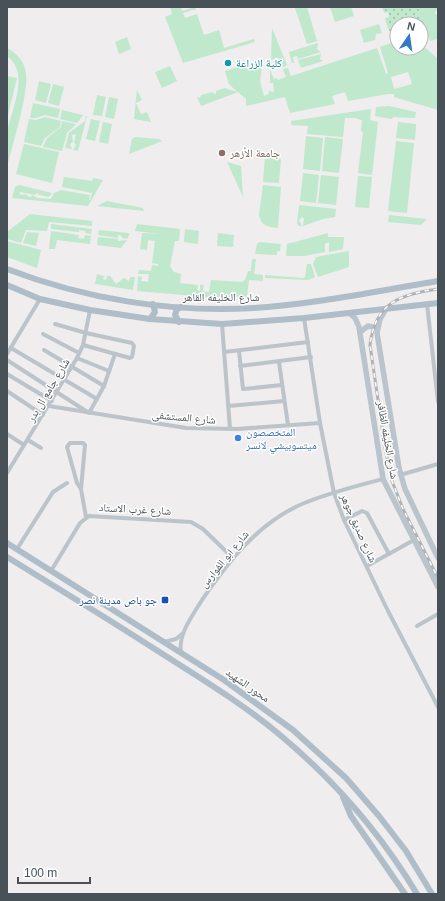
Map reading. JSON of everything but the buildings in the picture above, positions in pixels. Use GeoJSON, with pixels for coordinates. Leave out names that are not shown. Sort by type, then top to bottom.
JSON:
{"type":"FeatureCollection","features":[{"type":"Feature","properties":{"kind":"main road","name":"شارع الخليفه القاهر"},"geometry":{"type":"LineString","coordinates":[[7,269],[76,292],[181,307],[254,308],[290,304],[438,281]]}},
{"type":"Feature","properties":{"kind":"main road"},"geometry":{"type":"LineString","coordinates":[[7,286],[40,299],[90,310],[150,319],[222,324],[304,318],[438,303]]}},
{"type":"Feature","properties":{"kind":"main road"},"geometry":{"type":"LineString","coordinates":[[150,319],[155,312],[153,304]]}},
{"type":"Feature","properties":{"kind":"main road"},"geometry":{"type":"LineString","coordinates":[[179,322],[176,319],[175,313],[181,307]]}},
{"type":"Feature","properties":{"kind":"main road","name":"محور الشهيد"},"geometry":{"type":"LineString","coordinates":[[7,543],[249,697],[293,730],[346,778],[389,828],[414,863],[432,894]]}},
{"type":"Feature","properties":{"kind":"main road","name":"محور الشهيد"},"geometry":{"type":"LineString","coordinates":[[7,557],[229,696],[282,736],[342,794],[380,839],[417,894]]}},
{"type":"Feature","properties":{"kind":"main road"},"geometry":{"type":"LineString","coordinates":[[342,794],[351,816],[405,894]]}},
{"type":"Feature","properties":{"kind":"street"},"geometry":{"type":"LineString","coordinates":[[7,354],[40,299]]}},
{"type":"Feature","properties":{"kind":"street"},"geometry":{"type":"LineString","coordinates":[[427,304],[438,402]]}},
{"type":"Feature","properties":{"kind":"street","name":"شارع جامع ال بدر"},"geometry":{"type":"LineString","coordinates":[[8,471],[58,392],[80,353],[86,333],[90,310]]}},
{"type":"Feature","properties":{"kind":"street"},"geometry":{"type":"LineString","coordinates":[[360,332],[368,326],[377,328],[380,319],[386,310]]}},
{"type":"Feature","properties":{"kind":"street","name":"شارع الخليفه الظافر"},"geometry":{"type":"LineString","coordinates":[[349,313],[357,321],[360,332],[383,478],[437,584]]}},
{"type":"Feature","properties":{"kind":"street","name":"شارع صديق جوهر"},"geometry":{"type":"LineString","coordinates":[[304,318],[320,423],[334,493],[344,520],[438,707]]}},
{"type":"Feature","properties":{"kind":"street"},"geometry":{"type":"LineString","coordinates":[[55,324],[133,344],[131,358],[83,345]]}},
{"type":"Feature","properties":{"kind":"street"},"geometry":{"type":"LineString","coordinates":[[222,324],[230,429]]}},
{"type":"Feature","properties":{"kind":"street","name":"شارع الخليفه الظافر"},"geometry":{"type":"LineString","coordinates":[[377,328],[400,474],[405,489],[438,558]]}},
{"type":"Feature","properties":{"kind":"street"},"geometry":{"type":"LineString","coordinates":[[43,334],[80,353]]}},
{"type":"Feature","properties":{"kind":"street"},"geometry":{"type":"LineString","coordinates":[[224,352],[308,342]]}},
{"type":"Feature","properties":{"kind":"street"},"geometry":{"type":"LineString","coordinates":[[11,348],[97,399]]}},
{"type":"Feature","properties":{"kind":"street"},"geometry":{"type":"LineString","coordinates":[[44,350],[104,386]]}},
{"type":"Feature","properties":{"kind":"street"},"geometry":{"type":"LineString","coordinates":[[239,351],[242,389],[282,385]]}},
{"type":"Feature","properties":{"kind":"street"},"geometry":{"type":"LineString","coordinates":[[7,360],[90,413],[104,386],[116,354]]}},
{"type":"Feature","properties":{"kind":"street"},"geometry":{"type":"LineString","coordinates":[[240,366],[311,357]]}},
{"type":"Feature","properties":{"kind":"street"},"geometry":{"type":"LineString","coordinates":[[77,358],[110,370]]}},
{"type":"Feature","properties":{"kind":"street"},"geometry":{"type":"LineString","coordinates":[[279,362],[288,425]]}},
{"type":"Feature","properties":{"kind":"street"},"geometry":{"type":"LineString","coordinates":[[433,363],[438,363]]}},
{"type":"Feature","properties":{"kind":"street"},"geometry":{"type":"LineString","coordinates":[[7,374],[52,401]]}},
{"type":"Feature","properties":{"kind":"street"},"geometry":{"type":"LineString","coordinates":[[7,391],[43,415]]}},
{"type":"Feature","properties":{"kind":"street"},"geometry":{"type":"LineString","coordinates":[[228,406],[284,401]]}},
{"type":"Feature","properties":{"kind":"street","name":"شارع المستشفى"},"geometry":{"type":"LineString","coordinates":[[49,406],[186,428],[230,429],[320,423]]}},
{"type":"Feature","properties":{"kind":"street"},"geometry":{"type":"LineString","coordinates":[[7,434],[24,446]]}},
{"type":"Feature","properties":{"kind":"street"},"geometry":{"type":"LineString","coordinates":[[28,440],[41,448]]}},
{"type":"Feature","properties":{"kind":"street"},"geometry":{"type":"LineString","coordinates":[[81,489],[77,483],[67,447],[70,443],[82,443],[85,445],[81,489],[86,517]]}},
{"type":"Feature","properties":{"kind":"street"},"geometry":{"type":"LineString","coordinates":[[400,474],[438,464]]}},
{"type":"Feature","properties":{"kind":"street","name":"شارع ابو الفوارس"},"geometry":{"type":"LineString","coordinates":[[181,653],[180,641],[182,634],[209,590],[234,558],[257,533],[282,515],[301,504],[383,478]]}},
{"type":"Feature","properties":{"kind":"street"},"geometry":{"type":"LineString","coordinates":[[17,549],[53,492],[67,483]]}},
{"type":"Feature","properties":{"kind":"street"},"geometry":{"type":"LineString","coordinates":[[344,520],[362,511],[366,513],[389,554]]}},
{"type":"Feature","properties":{"kind":"street","name":"شارع غرب الاستاد"},"geometry":{"type":"LineString","coordinates":[[51,571],[80,524],[86,517],[100,516],[192,522],[203,529],[234,558]]}},
{"type":"Feature","properties":{"kind":"street"},"geometry":{"type":"LineString","coordinates":[[367,566],[414,540]]}},
{"type":"Feature","properties":{"kind":"street"},"geometry":{"type":"LineString","coordinates":[[417,626],[438,614]]}},
{"type":"Feature","properties":{"kind":"street"},"geometry":{"type":"LineString","coordinates":[[164,642],[172,641],[182,634]]}},
{"type":"Feature","properties":{"kind":"green space"},"geometry":{"type":"Polygon","coordinates":[[[170,7],[181,7],[182,11],[196,7],[196,9],[183,13],[185,18],[197,14],[204,35],[219,30],[224,48],[254,39],[255,42],[183,63],[165,17],[172,14],[170,7]]]}},
{"type":"Feature","properties":{"kind":"green space"},"geometry":{"type":"Polygon","coordinates":[[[307,7],[317,41],[307,44],[295,8],[307,7]]]}},
{"type":"Feature","properties":{"kind":"green space"},"geometry":{"type":"Polygon","coordinates":[[[330,7],[351,7],[354,16],[335,22],[330,7]]]}},
{"type":"Feature","properties":{"kind":"green space"},"geometry":{"type":"Polygon","coordinates":[[[382,7],[419,7],[422,16],[389,17],[388,12],[384,13],[382,7]]]}},
{"type":"Feature","properties":{"kind":"green space"},"geometry":{"type":"Polygon","coordinates":[[[419,7],[438,7],[438,10],[435,11],[436,15],[438,14],[438,39],[430,41],[429,16],[422,16],[419,7]]]}},
{"type":"Feature","properties":{"kind":"green space"},"geometry":{"type":"Polygon","coordinates":[[[389,17],[389,31],[385,19],[389,17]]]}},
{"type":"Feature","properties":{"kind":"green space"},"geometry":{"type":"Polygon","coordinates":[[[379,24],[382,33],[376,34],[375,40],[364,43],[360,30],[379,24]]]}},
{"type":"Feature","properties":{"kind":"green space"},"geometry":{"type":"Polygon","coordinates":[[[272,28],[287,65],[282,68],[278,57],[271,60],[272,28]]]}},
{"type":"Feature","properties":{"kind":"green space"},"geometry":{"type":"Polygon","coordinates":[[[127,37],[131,49],[119,54],[115,42],[127,37]]]}},
{"type":"Feature","properties":{"kind":"green space"},"geometry":{"type":"Polygon","coordinates":[[[318,43],[317,49],[321,52],[298,59],[297,56],[293,57],[294,63],[292,63],[289,52],[318,43]]]}},
{"type":"Feature","properties":{"kind":"green space"},"geometry":{"type":"Polygon","coordinates":[[[389,44],[389,56],[429,56],[429,51],[438,59],[438,110],[394,97],[394,94],[348,101],[345,92],[332,96],[335,104],[290,113],[285,97],[246,106],[246,99],[238,92],[201,106],[197,97],[200,98],[201,95],[213,92],[214,94],[216,91],[225,88],[237,92],[229,84],[225,71],[263,59],[260,81],[264,96],[269,94],[268,91],[274,92],[273,83],[270,83],[270,69],[274,79],[277,78],[278,80],[286,77],[283,69],[288,68],[291,76],[377,48],[386,74],[388,73],[380,47],[389,44]],[[408,72],[391,77],[394,89],[412,84],[408,72]]]}},
{"type":"Feature","properties":{"kind":"green space"},"geometry":{"type":"Polygon","coordinates":[[[7,48],[14,52],[22,62],[26,74],[26,82],[23,106],[7,167],[6,137],[18,92],[19,82],[18,72],[14,63],[7,56],[7,48]]]}},
{"type":"Feature","properties":{"kind":"green space"},"geometry":{"type":"Polygon","coordinates":[[[321,54],[320,59],[323,61],[301,68],[298,60],[321,54]]]}},
{"type":"Feature","properties":{"kind":"green space"},"geometry":{"type":"Polygon","coordinates":[[[170,66],[177,81],[162,88],[155,72],[170,66]]]}},
{"type":"Feature","properties":{"kind":"green space"},"geometry":{"type":"Polygon","coordinates":[[[7,76],[17,78],[7,119],[7,76]]]}},
{"type":"Feature","properties":{"kind":"green space"},"geometry":{"type":"Polygon","coordinates":[[[39,81],[51,84],[46,103],[35,100],[39,81]]]}},
{"type":"Feature","properties":{"kind":"green space"},"geometry":{"type":"Polygon","coordinates":[[[53,84],[64,87],[59,106],[48,103],[53,84]]]}},
{"type":"Feature","properties":{"kind":"green space"},"geometry":{"type":"Polygon","coordinates":[[[137,90],[142,100],[136,103],[141,114],[147,112],[151,122],[134,119],[137,90]]]}},
{"type":"Feature","properties":{"kind":"green space"},"geometry":{"type":"Polygon","coordinates":[[[97,95],[106,97],[102,116],[93,115],[97,95]]]}},
{"type":"Feature","properties":{"kind":"green space"},"geometry":{"type":"Polygon","coordinates":[[[109,97],[118,99],[114,119],[105,117],[109,97]]]}},
{"type":"Feature","properties":{"kind":"green space"},"geometry":{"type":"Polygon","coordinates":[[[33,103],[60,109],[58,118],[45,115],[30,118],[33,103]]]}},
{"type":"Feature","properties":{"kind":"green space"},"geometry":{"type":"Polygon","coordinates":[[[389,106],[416,112],[415,118],[393,117],[392,119],[375,116],[376,107],[389,106]]]}},
{"type":"Feature","properties":{"kind":"green space"},"geometry":{"type":"Polygon","coordinates":[[[371,109],[370,120],[378,122],[372,175],[358,173],[363,132],[361,131],[362,120],[357,118],[345,118],[343,137],[307,134],[308,126],[291,125],[291,121],[371,109]]]}},
{"type":"Feature","properties":{"kind":"green space"},"geometry":{"type":"Polygon","coordinates":[[[62,110],[83,115],[77,123],[60,119],[62,110]]]}},
{"type":"Feature","properties":{"kind":"green space"},"geometry":{"type":"Polygon","coordinates":[[[87,116],[78,151],[73,150],[76,145],[74,142],[76,134],[72,135],[73,142],[70,144],[72,149],[65,148],[69,133],[85,121],[87,116]]]}},
{"type":"Feature","properties":{"kind":"green space"},"geometry":{"type":"Polygon","coordinates":[[[45,117],[61,121],[60,127],[45,138],[41,146],[24,142],[29,119],[36,120],[45,117]]]}},
{"type":"Feature","properties":{"kind":"green space"},"geometry":{"type":"Polygon","coordinates":[[[91,119],[100,121],[95,141],[86,139],[91,119]]]}},
{"type":"Feature","properties":{"kind":"green space"},"geometry":{"type":"Polygon","coordinates":[[[62,121],[76,124],[67,133],[62,151],[43,147],[47,138],[61,127],[62,121]]]}},
{"type":"Feature","properties":{"kind":"green space"},"geometry":{"type":"Polygon","coordinates":[[[103,122],[112,124],[108,144],[99,142],[103,122]]]}},
{"type":"Feature","properties":{"kind":"green space"},"geometry":{"type":"Polygon","coordinates":[[[398,122],[416,124],[415,140],[396,138],[398,122]]]}},
{"type":"Feature","properties":{"kind":"green space"},"geometry":{"type":"Polygon","coordinates":[[[306,136],[323,138],[320,171],[303,169],[306,136]]]}},
{"type":"Feature","properties":{"kind":"green space"},"geometry":{"type":"Polygon","coordinates":[[[135,137],[159,139],[162,141],[129,154],[132,139],[135,137]]]}},
{"type":"Feature","properties":{"kind":"green space"},"geometry":{"type":"Polygon","coordinates":[[[325,137],[343,139],[339,173],[322,171],[325,137]]]}},
{"type":"Feature","properties":{"kind":"green space"},"geometry":{"type":"Polygon","coordinates":[[[396,141],[414,143],[407,213],[388,211],[396,141]]]}},
{"type":"Feature","properties":{"kind":"green space"},"geometry":{"type":"Polygon","coordinates":[[[24,144],[59,152],[52,183],[16,174],[24,144]]]}},
{"type":"Feature","properties":{"kind":"green space"},"geometry":{"type":"Polygon","coordinates":[[[265,157],[281,159],[279,183],[263,182],[265,157]]]}},
{"type":"Feature","properties":{"kind":"green space"},"geometry":{"type":"Polygon","coordinates":[[[227,162],[241,166],[243,197],[227,162]]]}},
{"type":"Feature","properties":{"kind":"green space"},"geometry":{"type":"Polygon","coordinates":[[[303,173],[319,175],[316,203],[300,201],[303,173]]]}},
{"type":"Feature","properties":{"kind":"green space"},"geometry":{"type":"Polygon","coordinates":[[[321,175],[339,177],[336,205],[318,203],[321,175]]]}},
{"type":"Feature","properties":{"kind":"green space"},"geometry":{"type":"Polygon","coordinates":[[[358,176],[372,177],[369,208],[355,207],[358,176]]]}},
{"type":"Feature","properties":{"kind":"green space"},"geometry":{"type":"Polygon","coordinates":[[[64,177],[92,181],[93,178],[103,180],[88,206],[12,198],[15,187],[19,185],[52,193],[49,197],[39,195],[37,193],[35,195],[20,192],[20,195],[27,194],[27,196],[31,197],[32,195],[37,198],[51,199],[54,193],[61,190],[90,195],[90,200],[92,193],[62,187],[64,177]]]}},
{"type":"Feature","properties":{"kind":"green space"},"geometry":{"type":"Polygon","coordinates":[[[263,185],[281,187],[278,228],[271,227],[261,222],[259,215],[263,185]]]}},
{"type":"Feature","properties":{"kind":"green space"},"geometry":{"type":"Polygon","coordinates":[[[107,201],[143,208],[144,211],[97,206],[107,201]]]}},
{"type":"Feature","properties":{"kind":"green space"},"geometry":{"type":"Polygon","coordinates":[[[299,205],[336,209],[335,217],[323,219],[303,226],[304,219],[302,217],[299,220],[302,226],[299,226],[297,224],[299,205]]]}},
{"type":"Feature","properties":{"kind":"green space"},"geometry":{"type":"Polygon","coordinates":[[[30,214],[92,221],[92,226],[49,222],[47,231],[26,230],[21,243],[7,239],[7,232],[30,214]]]}},
{"type":"Feature","properties":{"kind":"green space"},"geometry":{"type":"Polygon","coordinates":[[[389,215],[427,219],[421,225],[388,222],[389,215]]]}},
{"type":"Feature","properties":{"kind":"green space"},"geometry":{"type":"Polygon","coordinates":[[[51,224],[92,229],[91,234],[79,230],[79,232],[51,229],[51,224]]]}},
{"type":"Feature","properties":{"kind":"green space"},"geometry":{"type":"Polygon","coordinates":[[[137,224],[180,229],[179,241],[175,241],[170,266],[174,272],[181,274],[180,283],[198,285],[197,290],[200,291],[200,285],[204,285],[203,291],[209,292],[211,280],[242,282],[245,280],[248,271],[251,271],[252,259],[256,259],[254,274],[263,275],[263,281],[249,280],[247,297],[207,297],[137,291],[138,276],[142,277],[141,281],[148,282],[149,274],[138,274],[139,270],[151,271],[152,265],[158,266],[158,264],[152,263],[155,241],[148,240],[147,250],[140,249],[142,233],[161,234],[135,231],[137,224]]]}},
{"type":"Feature","properties":{"kind":"green space"},"geometry":{"type":"Polygon","coordinates":[[[185,229],[199,231],[198,244],[184,242],[185,229]]]}},
{"type":"Feature","properties":{"kind":"green space"},"geometry":{"type":"Polygon","coordinates":[[[99,230],[130,234],[127,239],[118,235],[118,238],[98,235],[99,230]]]}},
{"type":"Feature","properties":{"kind":"green space"},"geometry":{"type":"Polygon","coordinates":[[[51,231],[79,235],[78,238],[84,239],[85,235],[91,236],[90,244],[57,240],[55,249],[49,249],[51,231]]]}},
{"type":"Feature","properties":{"kind":"green space"},"geometry":{"type":"Polygon","coordinates":[[[27,232],[39,233],[36,246],[23,243],[27,232]]]}},
{"type":"Feature","properties":{"kind":"green space"},"geometry":{"type":"Polygon","coordinates":[[[218,233],[234,235],[233,247],[217,246],[218,233]]]}},
{"type":"Feature","properties":{"kind":"green space"},"geometry":{"type":"Polygon","coordinates":[[[328,233],[328,237],[344,237],[343,249],[329,252],[329,243],[325,243],[325,252],[304,256],[286,256],[287,244],[328,233]]]}},
{"type":"Feature","properties":{"kind":"green space"},"geometry":{"type":"Polygon","coordinates":[[[98,237],[118,239],[118,241],[127,240],[121,248],[97,245],[98,237]]]}},
{"type":"Feature","properties":{"kind":"green space"},"geometry":{"type":"Polygon","coordinates":[[[7,241],[41,250],[37,268],[7,257],[7,241]]]}},
{"type":"Feature","properties":{"kind":"green space"},"geometry":{"type":"Polygon","coordinates":[[[260,242],[281,244],[280,251],[277,251],[277,255],[255,254],[257,244],[260,242]]]}},
{"type":"Feature","properties":{"kind":"green space"},"geometry":{"type":"Polygon","coordinates":[[[349,251],[349,267],[318,277],[313,264],[316,257],[349,251]]]}},
{"type":"Feature","properties":{"kind":"green space"},"geometry":{"type":"Polygon","coordinates":[[[307,264],[311,264],[315,277],[308,280],[265,278],[265,275],[303,278],[305,277],[307,264]]]}},
{"type":"Feature","properties":{"kind":"green space"},"geometry":{"type":"Polygon","coordinates":[[[97,274],[104,276],[103,279],[106,280],[107,276],[110,276],[116,284],[124,278],[129,281],[130,277],[135,277],[133,290],[95,284],[97,274]]]}},
{"type":"Feature","properties":{"kind":"railway"},"geometry":{"type":"LineString","coordinates":[[438,289],[412,294],[392,303],[377,319],[370,345],[385,448],[392,481],[403,509],[438,578]]}},
{"type":"Feature","properties":{"kind":"place","name":"كلية الزراعة"},"geometry":{"type":"Point","coordinates":[228,63]}},
{"type":"Feature","properties":{"kind":"place","name":"جامعة الأزهر"},"geometry":{"type":"Point","coordinates":[222,153]}},
{"type":"Feature","properties":{"kind":"place","name":"المتخصصون ميتسوبيشي لانسر"},"geometry":{"type":"Point","coordinates":[238,438]}},
{"type":"Feature","properties":{"kind":"place","name":"جو باص مدينة نصر"},"geometry":{"type":"Point","coordinates":[165,600]}}]}
